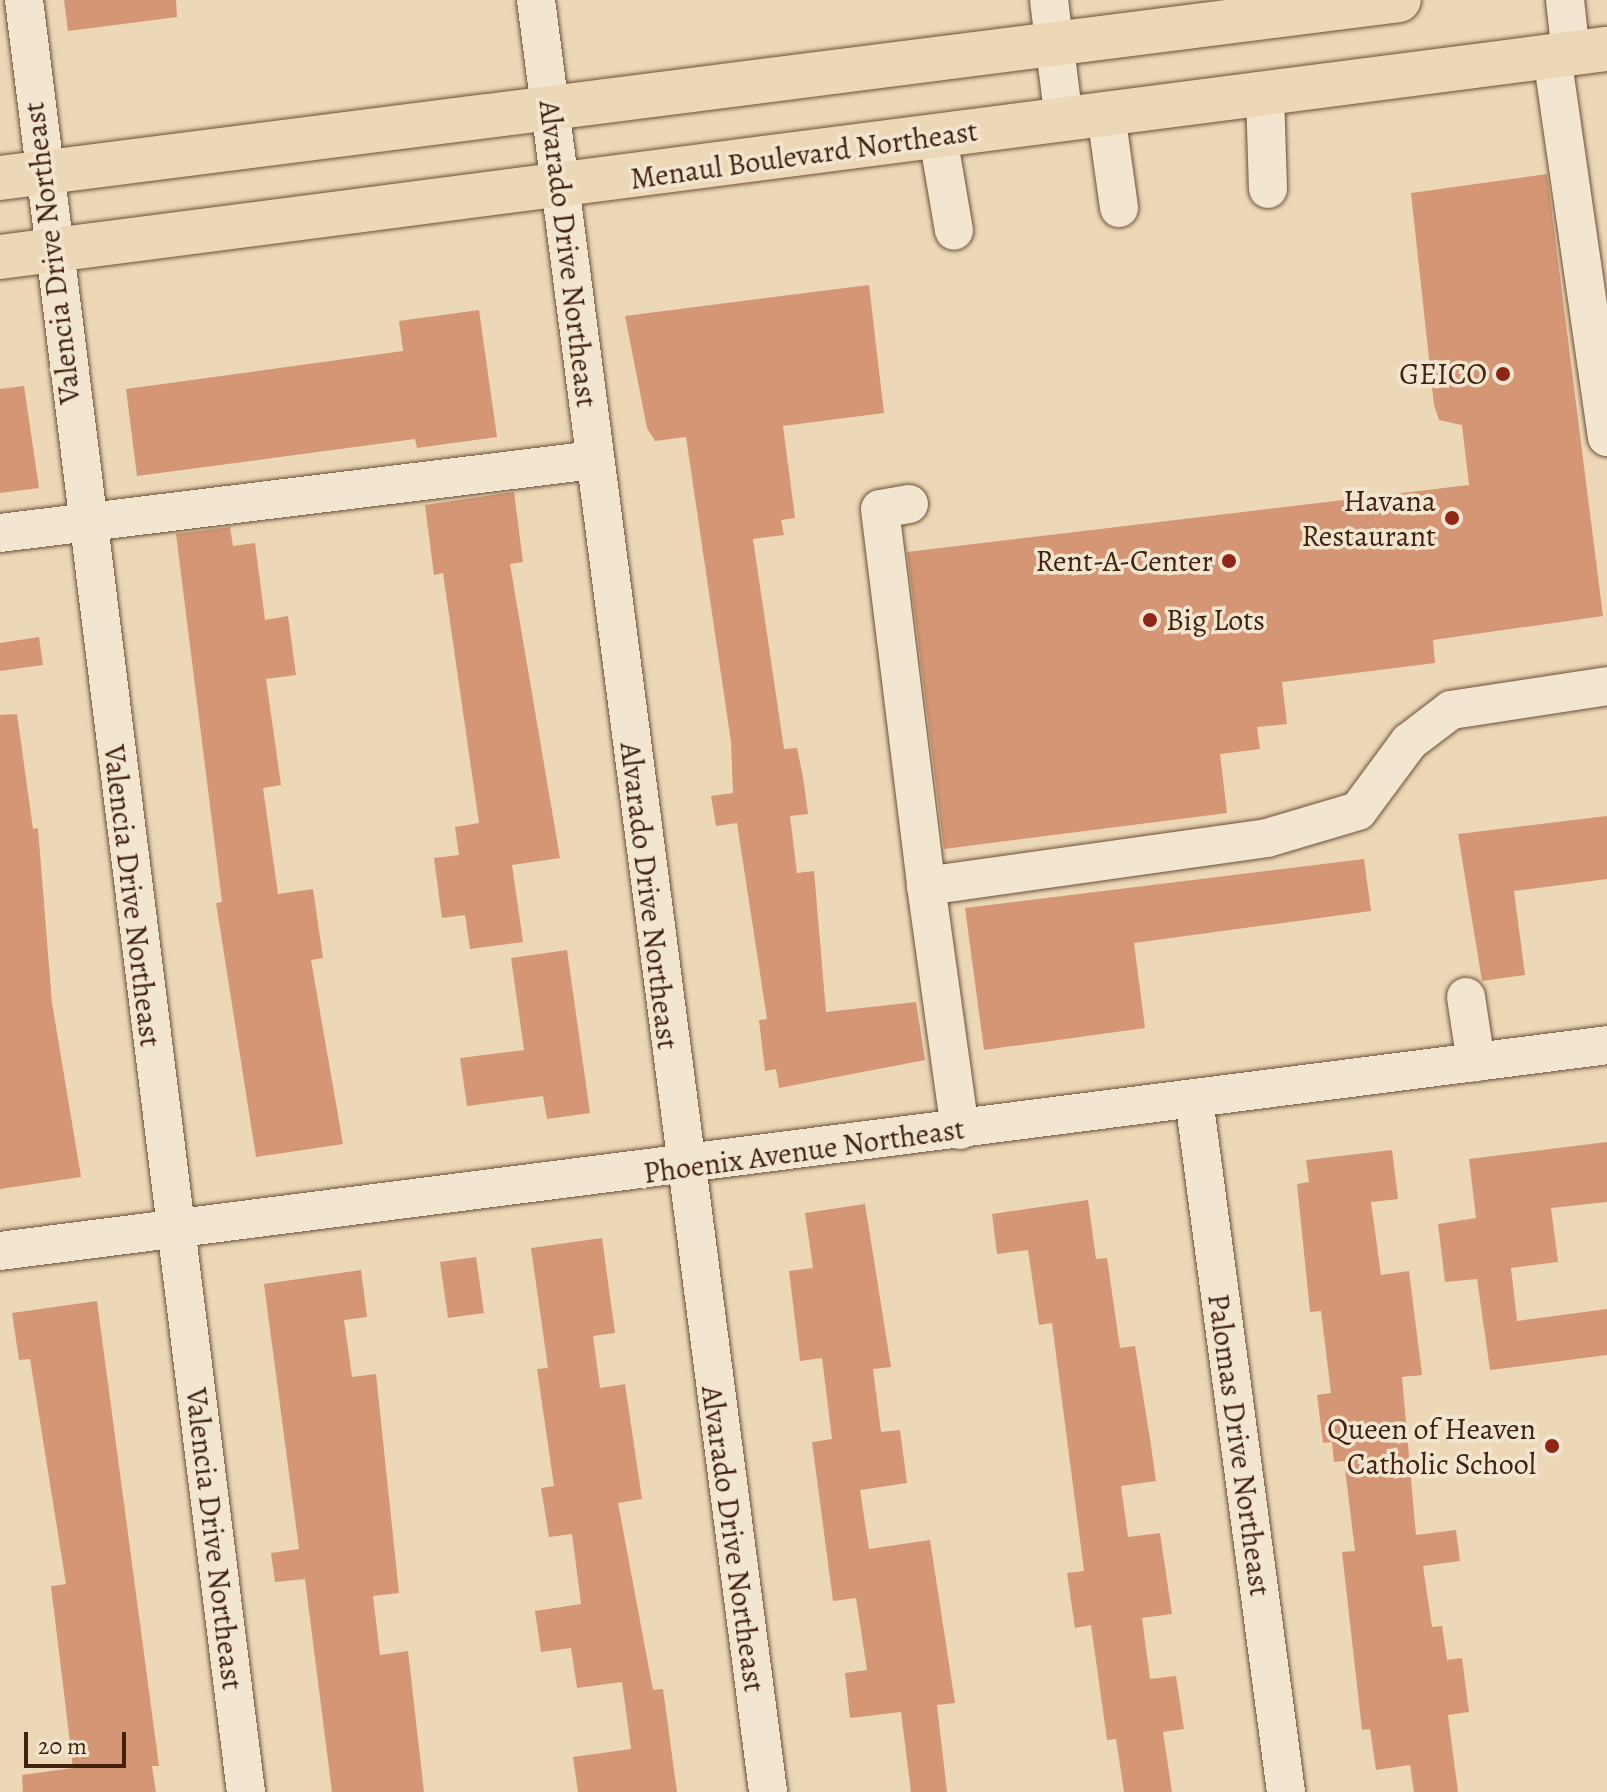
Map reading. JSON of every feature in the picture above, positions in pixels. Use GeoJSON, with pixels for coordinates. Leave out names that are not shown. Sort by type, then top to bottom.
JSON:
{"type":"FeatureCollection","features":[{"type":"Feature","properties":{"kind":"main road"},"geometry":{"type":"LineString","coordinates":[[0,178],[550,111],[1052,21],[1399,0]]}},
{"type":"Feature","properties":{"kind":"main road","name":"Menaul Boulevard Northeast"},"geometry":{"type":"LineString","coordinates":[[0,257],[559,189],[1576,53]]}},
{"type":"Feature","properties":{"kind":"street","name":"Valencia Drive Northeast"},"geometry":{"type":"LineString","coordinates":[[24,0],[84,522],[246,1792]]}},
{"type":"Feature","properties":{"kind":"street","name":"Alvarado Drive Northeast"},"geometry":{"type":"LineString","coordinates":[[536,0],[682,1168],[768,1792]]}},
{"type":"Feature","properties":{"kind":"street"},"geometry":{"type":"LineString","coordinates":[[1565,0],[1576,53],[1607,437]]}},
{"type":"Feature","properties":{"kind":"street"},"geometry":{"type":"LineString","coordinates":[[1052,21],[1064,120]]}},
{"type":"Feature","properties":{"kind":"street"},"geometry":{"type":"LineString","coordinates":[[1265,94],[1268,189]]}},
{"type":"Feature","properties":{"kind":"street"},"geometry":{"type":"LineString","coordinates":[[1106,114],[1119,208]]}},
{"type":"Feature","properties":{"kind":"street"},"geometry":{"type":"LineString","coordinates":[[938,137],[954,231]]}},
{"type":"Feature","properties":{"kind":"street"},"geometry":{"type":"LineString","coordinates":[[0,533],[594,460]]}},
{"type":"Feature","properties":{"kind":"street"},"geometry":{"type":"LineString","coordinates":[[909,504],[880,509],[926,886],[960,1130]]}},
{"type":"Feature","properties":{"kind":"street"},"geometry":{"type":"LineString","coordinates":[[926,886],[1282,834],[1358,811],[1409,742],[1451,710],[1607,686]]}},
{"type":"Feature","properties":{"kind":"street"},"geometry":{"type":"LineString","coordinates":[[1466,997],[1476,1062]]}},
{"type":"Feature","properties":{"kind":"street","name":"Phoenix Avenue Northeast"},"geometry":{"type":"LineString","coordinates":[[0,1251],[682,1168],[1607,1045]]}},
{"type":"Feature","properties":{"kind":"street","name":"Palomas Drive Northeast"},"geometry":{"type":"LineString","coordinates":[[1194,1099],[1286,1792]]}},
{"type":"Feature","properties":{"kind":"building"},"geometry":{"type":"Polygon","coordinates":[[[64,0],[176,0],[177,17],[68,31],[64,0]]]}},
{"type":"Feature","properties":{"kind":"building"},"geometry":{"type":"Polygon","coordinates":[[[1547,174],[1603,616],[1433,640],[1435,663],[1282,682],[1287,724],[1257,727],[1260,749],[1220,754],[1227,813],[944,849],[907,552],[1469,485],[1462,425],[1439,420],[1434,405],[1411,193],[1547,174]]]}},
{"type":"Feature","properties":{"kind":"building"},"geometry":{"type":"Polygon","coordinates":[[[869,285],[884,413],[783,426],[795,518],[781,520],[784,535],[753,539],[784,749],[797,748],[803,777],[808,814],[790,816],[797,873],[814,871],[826,1012],[916,1002],[925,1060],[779,1088],[776,1069],[765,1071],[759,1020],[767,1019],[737,823],[716,826],[711,796],[733,793],[731,742],[686,437],[655,441],[647,428],[625,316],[869,285]]]}},
{"type":"Feature","properties":{"kind":"building"},"geometry":{"type":"Polygon","coordinates":[[[479,310],[497,437],[417,448],[415,439],[137,476],[126,389],[403,351],[399,321],[479,310]]]}},
{"type":"Feature","properties":{"kind":"building"},"geometry":{"type":"Polygon","coordinates":[[[24,386],[39,488],[0,493],[0,389],[24,386]]]}},
{"type":"Feature","properties":{"kind":"building"},"geometry":{"type":"Polygon","coordinates":[[[514,492],[523,562],[510,564],[560,858],[512,865],[523,942],[470,949],[465,915],[442,918],[434,858],[459,855],[455,827],[479,823],[443,573],[434,575],[425,505],[514,492]]]}},
{"type":"Feature","properties":{"kind":"building"},"geometry":{"type":"Polygon","coordinates":[[[230,527],[233,546],[255,543],[265,620],[288,616],[296,675],[266,679],[281,785],[263,788],[278,894],[313,889],[323,958],[311,960],[343,1144],[256,1157],[216,903],[222,902],[176,534],[230,527]]]}},
{"type":"Feature","properties":{"kind":"building"},"geometry":{"type":"Polygon","coordinates":[[[39,637],[43,665],[0,671],[0,643],[39,637]]]}},
{"type":"Feature","properties":{"kind":"building"},"geometry":{"type":"Polygon","coordinates":[[[17,714],[33,829],[38,828],[52,1003],[81,1177],[0,1189],[0,715],[17,714]]]}},
{"type":"Feature","properties":{"kind":"building"},"geometry":{"type":"Polygon","coordinates":[[[1607,816],[1607,879],[1514,891],[1525,975],[1482,981],[1458,834],[1607,816]]]}},
{"type":"Feature","properties":{"kind":"building"},"geometry":{"type":"Polygon","coordinates":[[[1364,859],[1371,911],[1134,943],[1145,1028],[984,1050],[965,908],[1364,859]]]}},
{"type":"Feature","properties":{"kind":"building"},"geometry":{"type":"Polygon","coordinates":[[[567,950],[590,1113],[547,1119],[543,1096],[467,1106],[460,1058],[524,1050],[511,958],[567,950]]]}},
{"type":"Feature","properties":{"kind":"building"},"geometry":{"type":"Polygon","coordinates":[[[1607,1142],[1607,1202],[1551,1208],[1558,1262],[1511,1268],[1517,1321],[1607,1309],[1607,1355],[1490,1370],[1477,1279],[1445,1282],[1438,1224],[1476,1218],[1469,1159],[1607,1142]]]}},
{"type":"Feature","properties":{"kind":"building"},"geometry":{"type":"Polygon","coordinates":[[[1392,1150],[1398,1199],[1371,1202],[1381,1275],[1409,1271],[1422,1375],[1402,1377],[1416,1535],[1456,1530],[1460,1561],[1423,1566],[1432,1627],[1442,1626],[1447,1660],[1462,1658],[1469,1712],[1448,1715],[1458,1792],[1414,1792],[1410,1765],[1376,1770],[1370,1729],[1362,1730],[1342,1552],[1355,1551],[1344,1461],[1334,1462],[1332,1442],[1323,1443],[1317,1395],[1331,1393],[1321,1311],[1310,1312],[1297,1184],[1309,1182],[1306,1160],[1392,1150]]]}},
{"type":"Feature","properties":{"kind":"building"},"geometry":{"type":"Polygon","coordinates":[[[1088,1200],[1096,1259],[1107,1258],[1120,1348],[1135,1346],[1156,1481],[1121,1486],[1128,1537],[1160,1533],[1172,1614],[1142,1618],[1150,1679],[1176,1676],[1184,1729],[1163,1732],[1172,1792],[1124,1792],[1116,1739],[1107,1740],[1091,1625],[1075,1628],[1067,1573],[1084,1571],[1052,1323],[1039,1325],[1028,1250],[997,1254],[992,1214],[1088,1200]]]}},
{"type":"Feature","properties":{"kind":"building"},"geometry":{"type":"Polygon","coordinates":[[[865,1204],[891,1367],[873,1369],[881,1432],[900,1430],[907,1483],[860,1490],[869,1549],[930,1540],[955,1703],[937,1705],[947,1792],[911,1792],[901,1712],[850,1718],[845,1673],[867,1670],[856,1598],[833,1601],[812,1442],[832,1439],[822,1358],[800,1361],[789,1271],[813,1268],[805,1213],[865,1204]]]}},
{"type":"Feature","properties":{"kind":"building"},"geometry":{"type":"Polygon","coordinates":[[[602,1238],[615,1333],[593,1336],[600,1388],[625,1384],[642,1499],[618,1503],[653,1690],[663,1689],[677,1792],[578,1792],[573,1757],[631,1749],[622,1682],[577,1688],[571,1648],[541,1652],[535,1611],[581,1604],[572,1534],[549,1537],[541,1488],[554,1486],[537,1369],[548,1368],[531,1248],[602,1238]]]}},
{"type":"Feature","properties":{"kind":"building"},"geometry":{"type":"Polygon","coordinates":[[[476,1257],[484,1313],[448,1318],[440,1262],[476,1257]]]}},
{"type":"Feature","properties":{"kind":"building"},"geometry":{"type":"Polygon","coordinates":[[[361,1270],[367,1317],[344,1320],[352,1377],[376,1374],[399,1593],[373,1596],[380,1655],[408,1651],[424,1792],[332,1792],[305,1579],[275,1582],[271,1553],[299,1549],[264,1284],[361,1270]]]}},
{"type":"Feature","properties":{"kind":"building"},"geometry":{"type":"Polygon","coordinates":[[[97,1301],[159,1766],[152,1766],[156,1792],[23,1792],[22,1775],[73,1768],[51,1586],[66,1584],[30,1359],[19,1360],[12,1313],[97,1301]]]}},
{"type":"Feature","properties":{"kind":"place","name":"GEICO"},"geometry":{"type":"Point","coordinates":[1503,374]}},
{"type":"Feature","properties":{"kind":"place","name":"Havana Restaurant"},"geometry":{"type":"Point","coordinates":[1452,518]}},
{"type":"Feature","properties":{"kind":"place","name":"Rent-A-Center"},"geometry":{"type":"Point","coordinates":[1229,561]}},
{"type":"Feature","properties":{"kind":"place","name":"Big Lots"},"geometry":{"type":"Point","coordinates":[1150,620]}},
{"type":"Feature","properties":{"kind":"place","name":"Queen of Heaven Catholic School"},"geometry":{"type":"Point","coordinates":[1552,1446]}}]}
